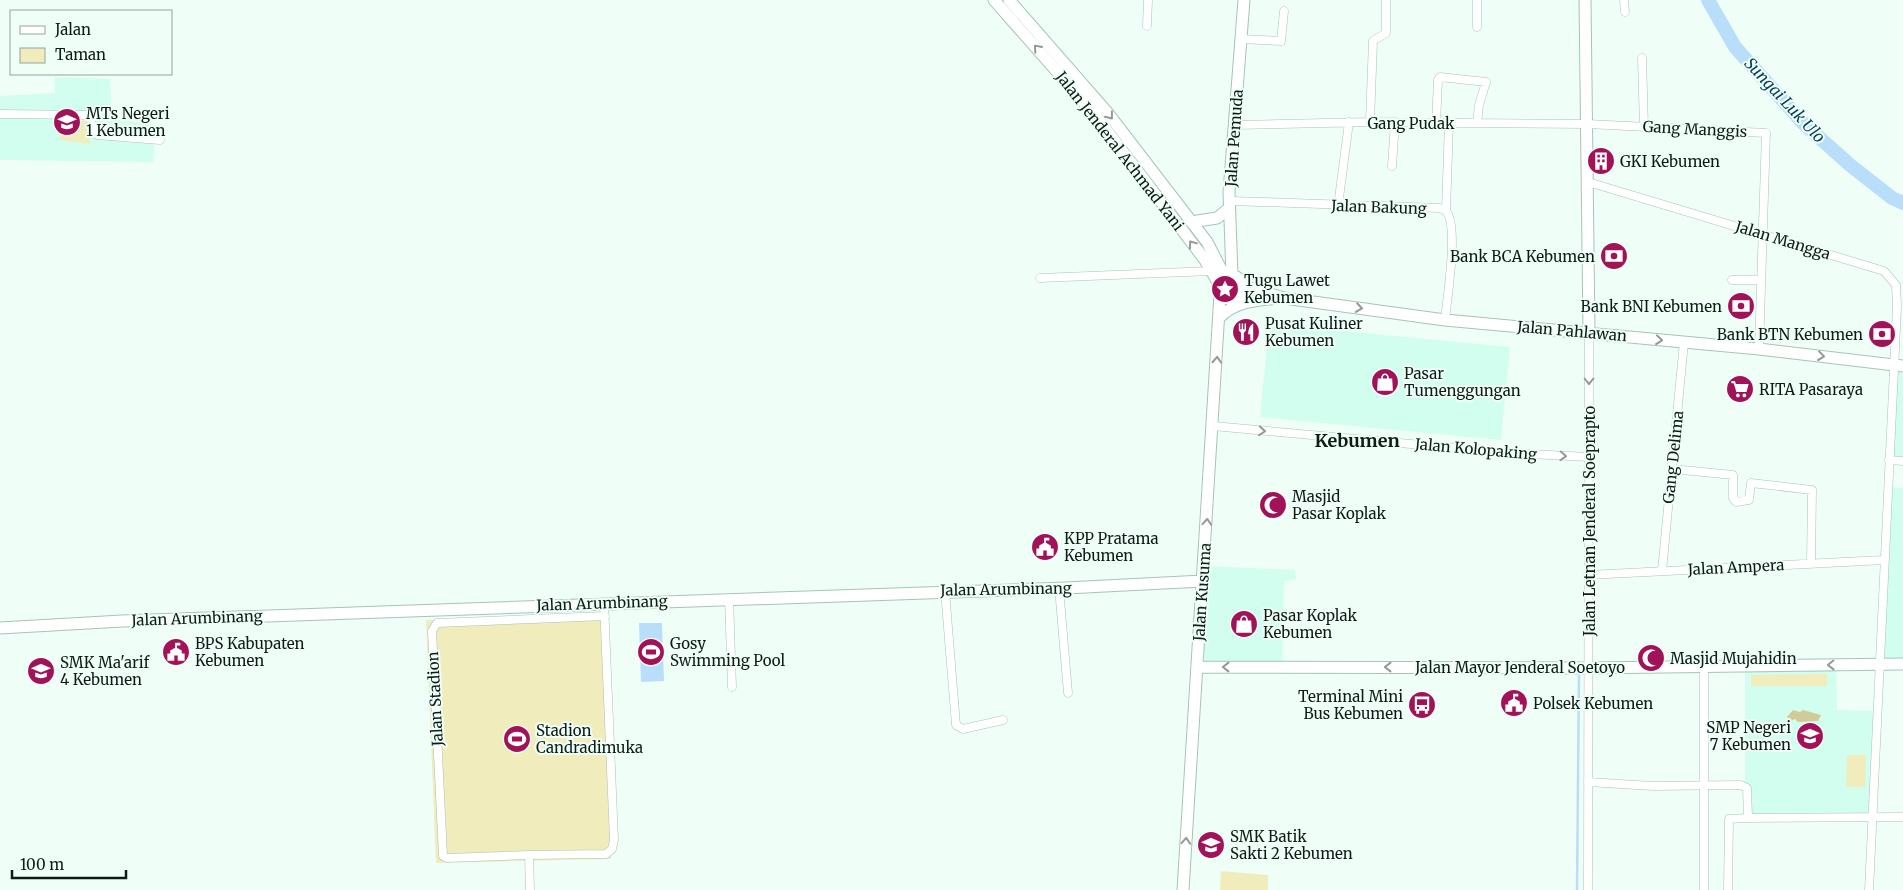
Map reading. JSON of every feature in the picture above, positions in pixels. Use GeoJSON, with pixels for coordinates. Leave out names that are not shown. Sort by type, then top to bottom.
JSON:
{"type":"FeatureCollection","features":[{"type":"Feature","properties":{"kind":"main road","name":"Jalan Jenderal Achmad Yani"},"geometry":{"type":"LineString","coordinates":[[994,0],[1096,116],[1205,260],[1211,271],[1225,281]]}},
{"type":"Feature","properties":{"kind":"main road","name":"Jalan Jenderal Achmad Yani"},"geometry":{"type":"LineString","coordinates":[[1008,0],[1107,112],[1207,242],[1225,281]]}},
{"type":"Feature","properties":{"kind":"main road","name":"Jalan Pemuda"},"geometry":{"type":"LineString","coordinates":[[1225,281],[1244,0]]}},
{"type":"Feature","properties":{"kind":"main road"},"geometry":{"type":"LineString","coordinates":[[1585,0],[1588,124],[1589,332]]}},
{"type":"Feature","properties":{"kind":"main road"},"geometry":{"type":"LineString","coordinates":[[1191,222],[1217,218],[1229,201]]}},
{"type":"Feature","properties":{"kind":"main road"},"geometry":{"type":"LineString","coordinates":[[1239,279],[1242,286],[1241,293],[1236,298],[1226,298],[1225,281],[1239,279]]}},
{"type":"Feature","properties":{"kind":"main road","name":"Jalan Kusuma"},"geometry":{"type":"LineString","coordinates":[[1183,890],[1219,318],[1225,281]]}},
{"type":"Feature","properties":{"kind":"main road","name":"Jalan Pahlawan"},"geometry":{"type":"LineString","coordinates":[[1242,286],[1284,298],[1446,320],[1759,349],[1898,366]]}},
{"type":"Feature","properties":{"kind":"main road"},"geometry":{"type":"LineString","coordinates":[[1219,318],[1227,310],[1242,303],[1284,298]]}},
{"type":"Feature","properties":{"kind":"main road","name":"Jalan Arumbinang"},"geometry":{"type":"LineString","coordinates":[[0,628],[130,620],[1059,588],[1203,581]]}},
{"type":"Feature","properties":{"kind":"main road","name":"Jalan Mayor Jenderal Soetoyo"},"geometry":{"type":"LineString","coordinates":[[1198,667],[1588,668],[1903,664]]}},
{"type":"Feature","properties":{"kind":"street"},"geometry":{"type":"LineString","coordinates":[[1147,26],[1148,0]]}},
{"type":"Feature","properties":{"kind":"street"},"geometry":{"type":"LineString","coordinates":[[1370,122],[1373,41],[1386,34],[1386,0]]}},
{"type":"Feature","properties":{"kind":"street"},"geometry":{"type":"LineString","coordinates":[[1477,0],[1477,27]]}},
{"type":"Feature","properties":{"kind":"street"},"geometry":{"type":"LineString","coordinates":[[1624,0],[1625,12]]}},
{"type":"Feature","properties":{"kind":"street"},"geometry":{"type":"LineString","coordinates":[[1240,39],[1280,41],[1284,11]]}},
{"type":"Feature","properties":{"kind":"street"},"geometry":{"type":"LineString","coordinates":[[1642,58],[1644,127]]}},
{"type":"Feature","properties":{"kind":"street"},"geometry":{"type":"LineString","coordinates":[[1436,123],[1438,80],[1440,77],[1486,82],[1477,123]]}},
{"type":"Feature","properties":{"kind":"street"},"geometry":{"type":"LineString","coordinates":[[0,114],[90,115],[93,132],[97,136],[160,140]]}},
{"type":"Feature","properties":{"kind":"street"},"geometry":{"type":"LineString","coordinates":[[1338,206],[1349,122]]}},
{"type":"Feature","properties":{"kind":"street","name":"Gang Pudak"},"geometry":{"type":"LineString","coordinates":[[1235,125],[1349,122],[1588,124]]}},
{"type":"Feature","properties":{"kind":"street"},"geometry":{"type":"LineString","coordinates":[[1392,166],[1396,122]]}},
{"type":"Feature","properties":{"kind":"street"},"geometry":{"type":"LineString","coordinates":[[1446,211],[1449,123]]}},
{"type":"Feature","properties":{"kind":"street","name":"Gang Manggis"},"geometry":{"type":"LineString","coordinates":[[1588,124],[1766,133],[1759,349]]}},
{"type":"Feature","properties":{"kind":"street","name":"Jalan Mangga"},"geometry":{"type":"LineString","coordinates":[[1588,182],[1884,271],[1892,278],[1896,285],[1898,366],[1889,460],[1869,890]]}},
{"type":"Feature","properties":{"kind":"street","name":"Jalan Bakung"},"geometry":{"type":"LineString","coordinates":[[1229,201],[1440,208],[1446,211],[1451,221],[1452,249],[1446,320]]}},
{"type":"Feature","properties":{"kind":"street"},"geometry":{"type":"LineString","coordinates":[[1040,278],[1211,271]]}},
{"type":"Feature","properties":{"kind":"street"},"geometry":{"type":"LineString","coordinates":[[1732,280],[1760,280]]}},
{"type":"Feature","properties":{"kind":"street","name":"Jalan Letnan Jenderal Soeprapto"},"geometry":{"type":"LineString","coordinates":[[1588,890],[1589,332]]}},
{"type":"Feature","properties":{"kind":"street","name":"Gang Delima"},"geometry":{"type":"LineString","coordinates":[[1662,571],[1684,342]]}},
{"type":"Feature","properties":{"kind":"street","name":"Jalan Kolopaking"},"geometry":{"type":"LineString","coordinates":[[1213,426],[1510,453],[1589,458]]}},
{"type":"Feature","properties":{"kind":"street"},"geometry":{"type":"LineString","coordinates":[[1889,460],[1903,461]]}},
{"type":"Feature","properties":{"kind":"street"},"geometry":{"type":"LineString","coordinates":[[1672,469],[1733,475],[1733,498],[1736,502],[1749,500],[1751,483],[1812,490],[1811,563]]}},
{"type":"Feature","properties":{"kind":"street","name":"Jalan Ampera"},"geometry":{"type":"LineString","coordinates":[[1588,575],[1884,560]]}},
{"type":"Feature","properties":{"kind":"street"},"geometry":{"type":"LineString","coordinates":[[1059,588],[1068,693]]}},
{"type":"Feature","properties":{"kind":"street"},"geometry":{"type":"LineString","coordinates":[[945,591],[956,724],[963,729],[1002,720]]}},
{"type":"Feature","properties":{"kind":"street"},"geometry":{"type":"LineString","coordinates":[[729,598],[732,687]]}},
{"type":"Feature","properties":{"kind":"street","name":"Jalan Stadion"},"geometry":{"type":"LineString","coordinates":[[604,603],[614,840],[612,850],[606,854],[447,858],[442,856],[432,631],[437,623],[604,616]]}},
{"type":"Feature","properties":{"kind":"street"},"geometry":{"type":"LineString","coordinates":[[1704,666],[1704,890]]}},
{"type":"Feature","properties":{"kind":"street"},"geometry":{"type":"LineString","coordinates":[[1588,782],[1653,786],[1746,786],[1748,818]]}},
{"type":"Feature","properties":{"kind":"street"},"geometry":{"type":"LineString","coordinates":[[1728,890],[1729,820],[1748,818],[1903,817]]}},
{"type":"Feature","properties":{"kind":"street"},"geometry":{"type":"LineString","coordinates":[[529,855],[530,890]]}},
{"type":"Feature","properties":{"kind":"shaded area","name":"MTs Negeri 1 Kebumen"},"geometry":{"type":"Polygon","coordinates":[[[55,77],[110,79],[112,119],[156,125],[153,162],[0,160],[0,96],[55,93],[55,77]]]}},
{"type":"Feature","properties":{"kind":"shaded area","name":"Pasar Tumenggungan"},"geometry":{"type":"Polygon","coordinates":[[[1269,324],[1510,347],[1501,440],[1260,417],[1269,324]]]}},
{"type":"Feature","properties":{"kind":"shaded area"},"geometry":{"type":"Polygon","coordinates":[[[1894,372],[1903,373],[1903,461],[1889,460],[1894,372]]]}},
{"type":"Feature","properties":{"kind":"shaded area"},"geometry":{"type":"Polygon","coordinates":[[[1888,487],[1903,488],[1903,664],[1879,664],[1888,487]]]}},
{"type":"Feature","properties":{"kind":"shaded area","name":"Pasar Koplak Kebumen"},"geometry":{"type":"Polygon","coordinates":[[[1208,566],[1295,570],[1296,579],[1284,581],[1282,667],[1202,667],[1208,566]]]}},
{"type":"Feature","properties":{"kind":"shaded area","name":"SMP Negeri 7 Kebumen"},"geometry":{"type":"Polygon","coordinates":[[[1836,665],[1837,710],[1877,711],[1872,818],[1745,816],[1745,666],[1836,665]]]}},
{"type":"Feature","properties":{"kind":"shaded area"},"geometry":{"type":"Polygon","coordinates":[[[1793,710],[1800,712],[1803,710],[1821,715],[1818,721],[1798,722],[1795,719],[1790,721],[1787,717],[1793,710]]]}},
{"type":"Feature","properties":{"kind":"green space"},"geometry":{"type":"Polygon","coordinates":[[[61,117],[89,119],[90,144],[60,140],[61,117]]]}},
{"type":"Feature","properties":{"kind":"green space","name":"Stadion Candradimuka"},"geometry":{"type":"Polygon","coordinates":[[[608,613],[611,859],[436,863],[426,620],[608,613]]]}},
{"type":"Feature","properties":{"kind":"green space"},"geometry":{"type":"Polygon","coordinates":[[[1827,674],[1827,686],[1751,686],[1751,675],[1827,674]]]}},
{"type":"Feature","properties":{"kind":"green space"},"geometry":{"type":"Polygon","coordinates":[[[1847,755],[1866,755],[1865,787],[1846,787],[1847,755]]]}},
{"type":"Feature","properties":{"kind":"green space"},"geometry":{"type":"Polygon","coordinates":[[[1221,871],[1268,875],[1268,890],[1220,890],[1221,871]]]}},
{"type":"Feature","properties":{"kind":"water","name":"Gosy Swimming Pool"},"geometry":{"type":"Polygon","coordinates":[[[639,623],[662,623],[664,681],[641,682],[639,623]]]}},
{"type":"Feature","properties":{"kind":"waterway","name":"Sungai Luk Ulo"},"geometry":{"type":"LineString","coordinates":[[1708,0],[1735,47],[1803,123],[1850,165],[1892,198],[1903,203]]}},
{"type":"Feature","properties":{"kind":"waterway"},"geometry":{"type":"LineString","coordinates":[[1577,890],[1579,673]]}},
{"type":"Feature","properties":{"kind":"place","name":"MTs Negeri 1 Kebumen"},"geometry":{"type":"Point","coordinates":[67,122]}},
{"type":"Feature","properties":{"kind":"place","name":"GKI Kebumen"},"geometry":{"type":"Point","coordinates":[1601,161]}},
{"type":"Feature","properties":{"kind":"place","name":"Bank BCA Kebumen"},"geometry":{"type":"Point","coordinates":[1614,256]}},
{"type":"Feature","properties":{"kind":"place","name":"Tugu Lawet Kebumen"},"geometry":{"type":"Point","coordinates":[1225,289]}},
{"type":"Feature","properties":{"kind":"place","name":"Bank BNI Kebumen"},"geometry":{"type":"Point","coordinates":[1741,306]}},
{"type":"Feature","properties":{"kind":"place","name":"Pusat Kuliner Kebumen"},"geometry":{"type":"Point","coordinates":[1246,332]}},
{"type":"Feature","properties":{"kind":"place","name":"Bank BTN Kebumen"},"geometry":{"type":"Point","coordinates":[1882,334]}},
{"type":"Feature","properties":{"kind":"place","name":"Pasar Tumenggungan"},"geometry":{"type":"Point","coordinates":[1385,382]}},
{"type":"Feature","properties":{"kind":"place","name":"RITA Pasaraya"},"geometry":{"type":"Point","coordinates":[1740,389]}},
{"type":"Feature","properties":{"kind":"place","name":"Masjid Pasar Koplak"},"geometry":{"type":"Point","coordinates":[1273,505]}},
{"type":"Feature","properties":{"kind":"place","name":"KPP Pratama Kebumen"},"geometry":{"type":"Point","coordinates":[1045,547]}},
{"type":"Feature","properties":{"kind":"place","name":"Pasar Koplak Kebumen"},"geometry":{"type":"Point","coordinates":[1244,624]}},
{"type":"Feature","properties":{"kind":"place","name":"BPS Kabupaten Kebumen"},"geometry":{"type":"Point","coordinates":[176,652]}},
{"type":"Feature","properties":{"kind":"place","name":"Gosy Swimming Pool"},"geometry":{"type":"Point","coordinates":[651,652]}},
{"type":"Feature","properties":{"kind":"place","name":"Masjid Mujahidin"},"geometry":{"type":"Point","coordinates":[1651,658]}},
{"type":"Feature","properties":{"kind":"place","name":"SMK Ma'arif 4 Kebumen"},"geometry":{"type":"Point","coordinates":[41,671]}},
{"type":"Feature","properties":{"kind":"place","name":"Polsek Kebumen"},"geometry":{"type":"Point","coordinates":[1514,703]}},
{"type":"Feature","properties":{"kind":"place","name":"Terminal Mini Bus Kebumen"},"geometry":{"type":"Point","coordinates":[1422,705]}},
{"type":"Feature","properties":{"kind":"place","name":"SMP Negeri 7 Kebumen"},"geometry":{"type":"Point","coordinates":[1810,736]}},
{"type":"Feature","properties":{"kind":"place","name":"Stadion Candradimuka"},"geometry":{"type":"Point","coordinates":[517,739]}},
{"type":"Feature","properties":{"kind":"place","name":"SMK Batik Sakti 2 Kebumen"},"geometry":{"type":"Point","coordinates":[1211,845]}},
{"type":"Feature","properties":{"kind":"district","name":"Kebumen"},"geometry":{"type":"Point","coordinates":[1357,440]}}]}
